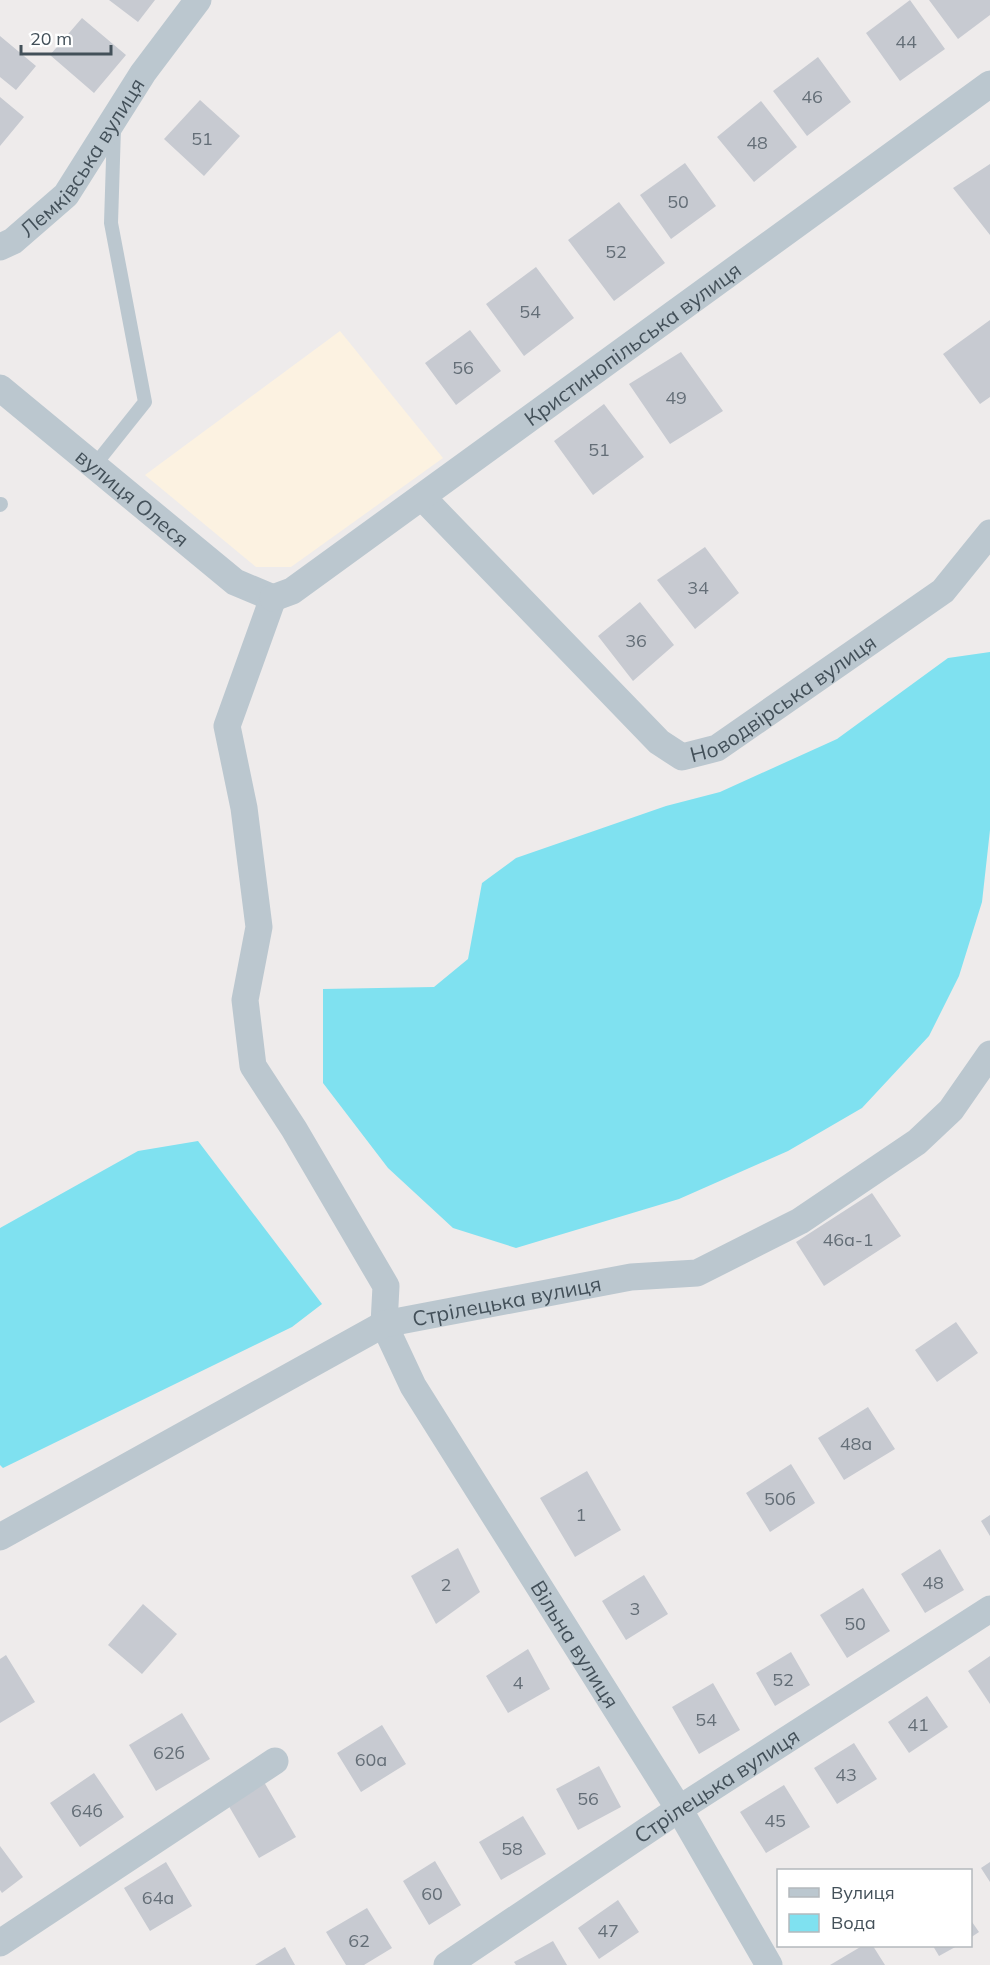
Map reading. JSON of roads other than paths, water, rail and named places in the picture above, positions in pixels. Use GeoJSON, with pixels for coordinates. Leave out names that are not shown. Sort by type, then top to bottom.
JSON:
{"type":"FeatureCollection","features":[{"type":"Feature","properties":{"kind":"street","name":"Лемківська вулиця"},"geometry":{"type":"LineString","coordinates":[[0,247],[13,241],[66,195],[143,74],[198,0]]}},
{"type":"Feature","properties":{"kind":"street","name":"Кристинопільська вулиця"},"geometry":{"type":"LineString","coordinates":[[273,598],[292,591],[990,84]]}},
{"type":"Feature","properties":{"kind":"street","name":"вулиця Олеся"},"geometry":{"type":"LineString","coordinates":[[0,388],[235,582],[273,598]]}},
{"type":"Feature","properties":{"kind":"street","name":"Новодвірська вулиця"},"geometry":{"type":"LineString","coordinates":[[422,497],[659,742],[682,757],[717,748],[943,591],[990,533]]}},
{"type":"Feature","properties":{"kind":"street"},"geometry":{"type":"LineString","coordinates":[[273,598],[227,726],[244,808],[259,927],[245,1000],[253,1066],[294,1129],[386,1286],[384,1324]]}},
{"type":"Feature","properties":{"kind":"street","name":"Стрілецька вулиця"},"geometry":{"type":"LineString","coordinates":[[0,1537],[384,1324],[631,1277],[697,1274],[800,1221],[917,1142],[951,1110],[990,1054]]}},
{"type":"Feature","properties":{"kind":"street","name":"Вільна вулиця"},"geometry":{"type":"LineString","coordinates":[[384,1324],[413,1386],[679,1809],[770,1965]]}},
{"type":"Feature","properties":{"kind":"street","name":"Стрілецька вулиця"},"geometry":{"type":"LineString","coordinates":[[447,1965],[679,1809],[990,1609]]}},
{"type":"Feature","properties":{"kind":"street"},"geometry":{"type":"LineString","coordinates":[[0,1943],[275,1761]]}},
{"type":"Feature","properties":{"kind":"lane"},"geometry":{"type":"LineString","coordinates":[[94,466],[145,402],[111,223],[114,120]]}},
{"type":"Feature","properties":{"kind":"water"},"geometry":{"type":"Polygon","coordinates":[[[990,652],[990,830],[982,902],[959,976],[929,1036],[862,1108],[788,1151],[679,1199],[516,1248],[453,1228],[388,1168],[323,1083],[323,989],[434,987],[468,959],[482,883],[516,858],[666,806],[720,792],[837,739],[948,658],[990,652]]]}},
{"type":"Feature","properties":{"kind":"water"},"geometry":{"type":"Polygon","coordinates":[[[198,1141],[322,1304],[292,1327],[3,1468],[0,1465],[0,1228],[138,1151],[198,1141]]]}}]}
